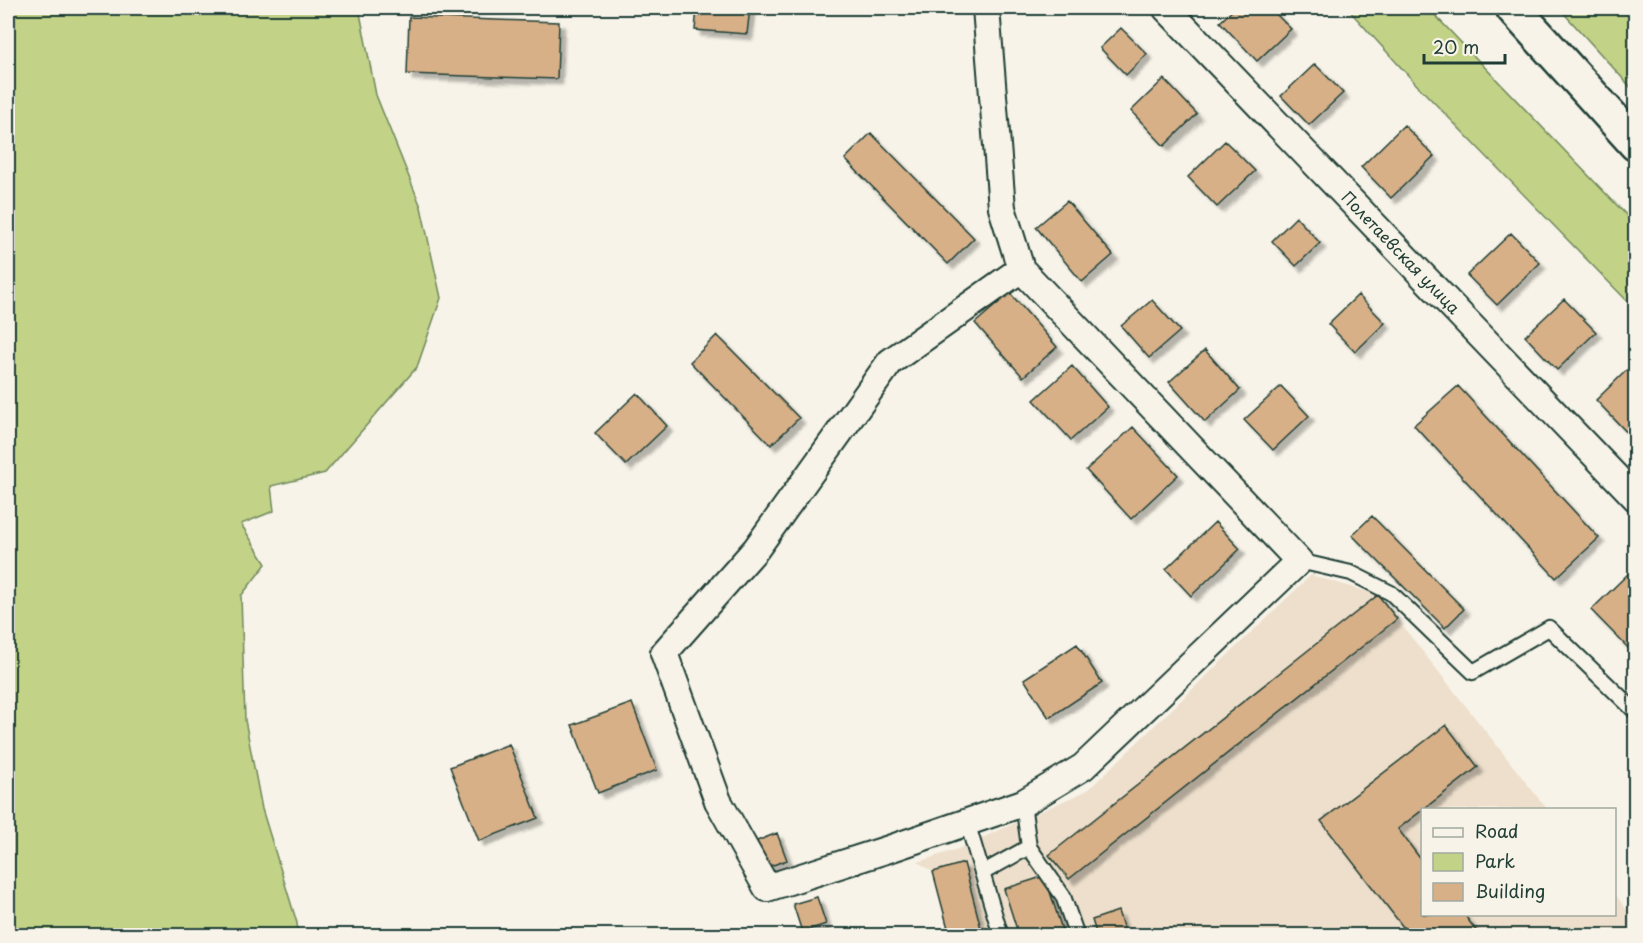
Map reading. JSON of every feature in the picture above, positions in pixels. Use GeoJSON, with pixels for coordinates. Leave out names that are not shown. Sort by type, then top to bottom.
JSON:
{"type":"FeatureCollection","features":[{"type":"Feature","properties":{"kind":"street"},"geometry":{"type":"LineString","coordinates":[[986,8],[1002,208],[1021,269],[1299,561],[1083,767],[1023,803],[767,888],[718,801],[664,653],[756,549],[890,362],[1021,269]]}},
{"type":"Feature","properties":{"kind":"street","name":"Полетаевская улица"},"geometry":{"type":"LineString","coordinates":[[1166,8],[1635,498]]}},
{"type":"Feature","properties":{"kind":"street"},"geometry":{"type":"LineString","coordinates":[[1513,8],[1635,144]]}},
{"type":"Feature","properties":{"kind":"lane"},"geometry":{"type":"LineString","coordinates":[[1299,561],[1351,573],[1391,594],[1473,672],[1550,628],[1635,712]]}},
{"type":"Feature","properties":{"kind":"lane"},"geometry":{"type":"LineString","coordinates":[[1023,803],[1029,847],[1063,896],[1077,936]]}},
{"type":"Feature","properties":{"kind":"lane"},"geometry":{"type":"LineString","coordinates":[[967,822],[1001,936]]}},
{"type":"Feature","properties":{"kind":"lane"},"geometry":{"type":"LineString","coordinates":[[982,873],[1029,847]]}},
{"type":"Feature","properties":{"kind":"shaded area"},"geometry":{"type":"Polygon","coordinates":[[[1311,575],[1378,595],[1546,808],[1421,808],[1421,916],[1616,916],[1616,895],[1635,921],[1635,935],[950,935],[933,872],[918,862],[958,849],[1088,790],[1311,575]]]}},
{"type":"Feature","properties":{"kind":"green space"},"geometry":{"type":"Polygon","coordinates":[[[8,8],[359,8],[376,95],[421,207],[441,298],[417,367],[325,473],[271,486],[274,511],[241,524],[266,564],[241,596],[245,720],[262,809],[297,923],[298,935],[8,935],[8,8]]]}},
{"type":"Feature","properties":{"kind":"green space"},"geometry":{"type":"Polygon","coordinates":[[[1347,8],[1428,8],[1635,224],[1635,309],[1416,84],[1347,8]]]}},
{"type":"Feature","properties":{"kind":"green space"},"geometry":{"type":"Polygon","coordinates":[[[1559,8],[1635,8],[1635,92],[1559,8]]]}},
{"type":"Feature","properties":{"kind":"building"},"geometry":{"type":"Polygon","coordinates":[[[697,8],[750,8],[747,34],[695,30],[697,8]]]}},
{"type":"Feature","properties":{"kind":"building"},"geometry":{"type":"Polygon","coordinates":[[[1235,8],[1270,8],[1291,29],[1257,61],[1220,22],[1235,8]]]}},
{"type":"Feature","properties":{"kind":"building"},"geometry":{"type":"Polygon","coordinates":[[[409,17],[559,22],[557,79],[407,74],[409,17]]]}},
{"type":"Feature","properties":{"kind":"building"},"geometry":{"type":"Polygon","coordinates":[[[1121,28],[1147,54],[1126,75],[1100,48],[1121,28]]]}},
{"type":"Feature","properties":{"kind":"building"},"geometry":{"type":"Polygon","coordinates":[[[1315,64],[1343,93],[1309,125],[1281,96],[1315,64]]]}},
{"type":"Feature","properties":{"kind":"building"},"geometry":{"type":"Polygon","coordinates":[[[1164,79],[1197,114],[1164,146],[1131,111],[1164,79]]]}},
{"type":"Feature","properties":{"kind":"building"},"geometry":{"type":"Polygon","coordinates":[[[1404,125],[1434,156],[1391,198],[1361,167],[1404,125]]]}},
{"type":"Feature","properties":{"kind":"building"},"geometry":{"type":"Polygon","coordinates":[[[871,133],[974,238],[948,264],[845,159],[871,133]]]}},
{"type":"Feature","properties":{"kind":"building"},"geometry":{"type":"Polygon","coordinates":[[[1225,141],[1255,171],[1217,207],[1188,177],[1225,141]]]}},
{"type":"Feature","properties":{"kind":"building"},"geometry":{"type":"Polygon","coordinates":[[[1067,201],[1113,255],[1082,282],[1036,227],[1067,201]]]}},
{"type":"Feature","properties":{"kind":"building"},"geometry":{"type":"Polygon","coordinates":[[[1296,217],[1320,243],[1296,266],[1272,241],[1296,217]]]}},
{"type":"Feature","properties":{"kind":"building"},"geometry":{"type":"Polygon","coordinates":[[[1511,233],[1540,263],[1497,305],[1467,275],[1511,233]]]}},
{"type":"Feature","properties":{"kind":"building"},"geometry":{"type":"Polygon","coordinates":[[[1010,293],[1057,347],[1023,377],[975,323],[1010,293]]]}},
{"type":"Feature","properties":{"kind":"building"},"geometry":{"type":"Polygon","coordinates":[[[1358,295],[1385,323],[1355,352],[1328,324],[1358,295]]]}},
{"type":"Feature","properties":{"kind":"building"},"geometry":{"type":"Polygon","coordinates":[[[1564,299],[1596,332],[1557,370],[1525,336],[1564,299]]]}},
{"type":"Feature","properties":{"kind":"building"},"geometry":{"type":"Polygon","coordinates":[[[1152,300],[1180,331],[1149,358],[1121,326],[1152,300]]]}},
{"type":"Feature","properties":{"kind":"building"},"geometry":{"type":"Polygon","coordinates":[[[717,335],[799,418],[771,445],[690,362],[717,335]]]}},
{"type":"Feature","properties":{"kind":"building"},"geometry":{"type":"Polygon","coordinates":[[[1205,350],[1240,390],[1205,422],[1169,382],[1205,350]]]}},
{"type":"Feature","properties":{"kind":"building"},"geometry":{"type":"Polygon","coordinates":[[[1634,363],[1636,365],[1636,442],[1596,400],[1634,363]]]}},
{"type":"Feature","properties":{"kind":"building"},"geometry":{"type":"Polygon","coordinates":[[[1072,366],[1108,407],[1071,440],[1034,400],[1072,366]]]}},
{"type":"Feature","properties":{"kind":"building"},"geometry":{"type":"Polygon","coordinates":[[[1281,386],[1309,416],[1273,450],[1244,420],[1281,386]]]}},
{"type":"Feature","properties":{"kind":"building"},"geometry":{"type":"Polygon","coordinates":[[[1458,386],[1599,538],[1556,578],[1414,425],[1458,386]]]}},
{"type":"Feature","properties":{"kind":"building"},"geometry":{"type":"Polygon","coordinates":[[[637,393],[667,426],[626,465],[595,433],[637,393]]]}},
{"type":"Feature","properties":{"kind":"building"},"geometry":{"type":"Polygon","coordinates":[[[1133,427],[1178,475],[1131,519],[1086,470],[1133,427]]]}},
{"type":"Feature","properties":{"kind":"building"},"geometry":{"type":"Polygon","coordinates":[[[1372,516],[1464,609],[1445,628],[1352,535],[1372,516]]]}},
{"type":"Feature","properties":{"kind":"building"},"geometry":{"type":"Polygon","coordinates":[[[1215,522],[1240,549],[1191,596],[1166,569],[1215,522]]]}},
{"type":"Feature","properties":{"kind":"building"},"geometry":{"type":"Polygon","coordinates":[[[1629,573],[1636,579],[1636,656],[1591,610],[1629,573]]]}},
{"type":"Feature","properties":{"kind":"building"},"geometry":{"type":"Polygon","coordinates":[[[1378,595],[1397,619],[1069,879],[1049,855],[1378,595]]]}},
{"type":"Feature","properties":{"kind":"building"},"geometry":{"type":"Polygon","coordinates":[[[1077,644],[1102,683],[1049,718],[1024,679],[1077,644]]]}},
{"type":"Feature","properties":{"kind":"building"},"geometry":{"type":"Polygon","coordinates":[[[632,703],[657,770],[598,793],[572,725],[632,703]]]}},
{"type":"Feature","properties":{"kind":"building"},"geometry":{"type":"Polygon","coordinates":[[[1446,725],[1478,767],[1425,808],[1421,808],[1421,811],[1398,829],[1421,860],[1421,916],[1465,916],[1480,936],[1410,936],[1321,821],[1446,725]]]}},
{"type":"Feature","properties":{"kind":"building"},"geometry":{"type":"Polygon","coordinates":[[[509,744],[538,818],[479,841],[450,767],[509,744]]]}},
{"type":"Feature","properties":{"kind":"building"},"geometry":{"type":"Polygon","coordinates":[[[777,833],[787,860],[762,869],[752,843],[777,833]]]}},
{"type":"Feature","properties":{"kind":"building"},"geometry":{"type":"Polygon","coordinates":[[[964,863],[983,936],[950,936],[933,872],[964,863]]]}},
{"type":"Feature","properties":{"kind":"building"},"geometry":{"type":"Polygon","coordinates":[[[1045,876],[1064,936],[1019,936],[1004,889],[1045,876]]]}},
{"type":"Feature","properties":{"kind":"building"},"geometry":{"type":"Polygon","coordinates":[[[817,897],[826,924],[802,932],[793,904],[817,897]]]}},
{"type":"Feature","properties":{"kind":"building"},"geometry":{"type":"Polygon","coordinates":[[[1118,911],[1126,936],[1097,936],[1092,920],[1118,911]]]}}]}
